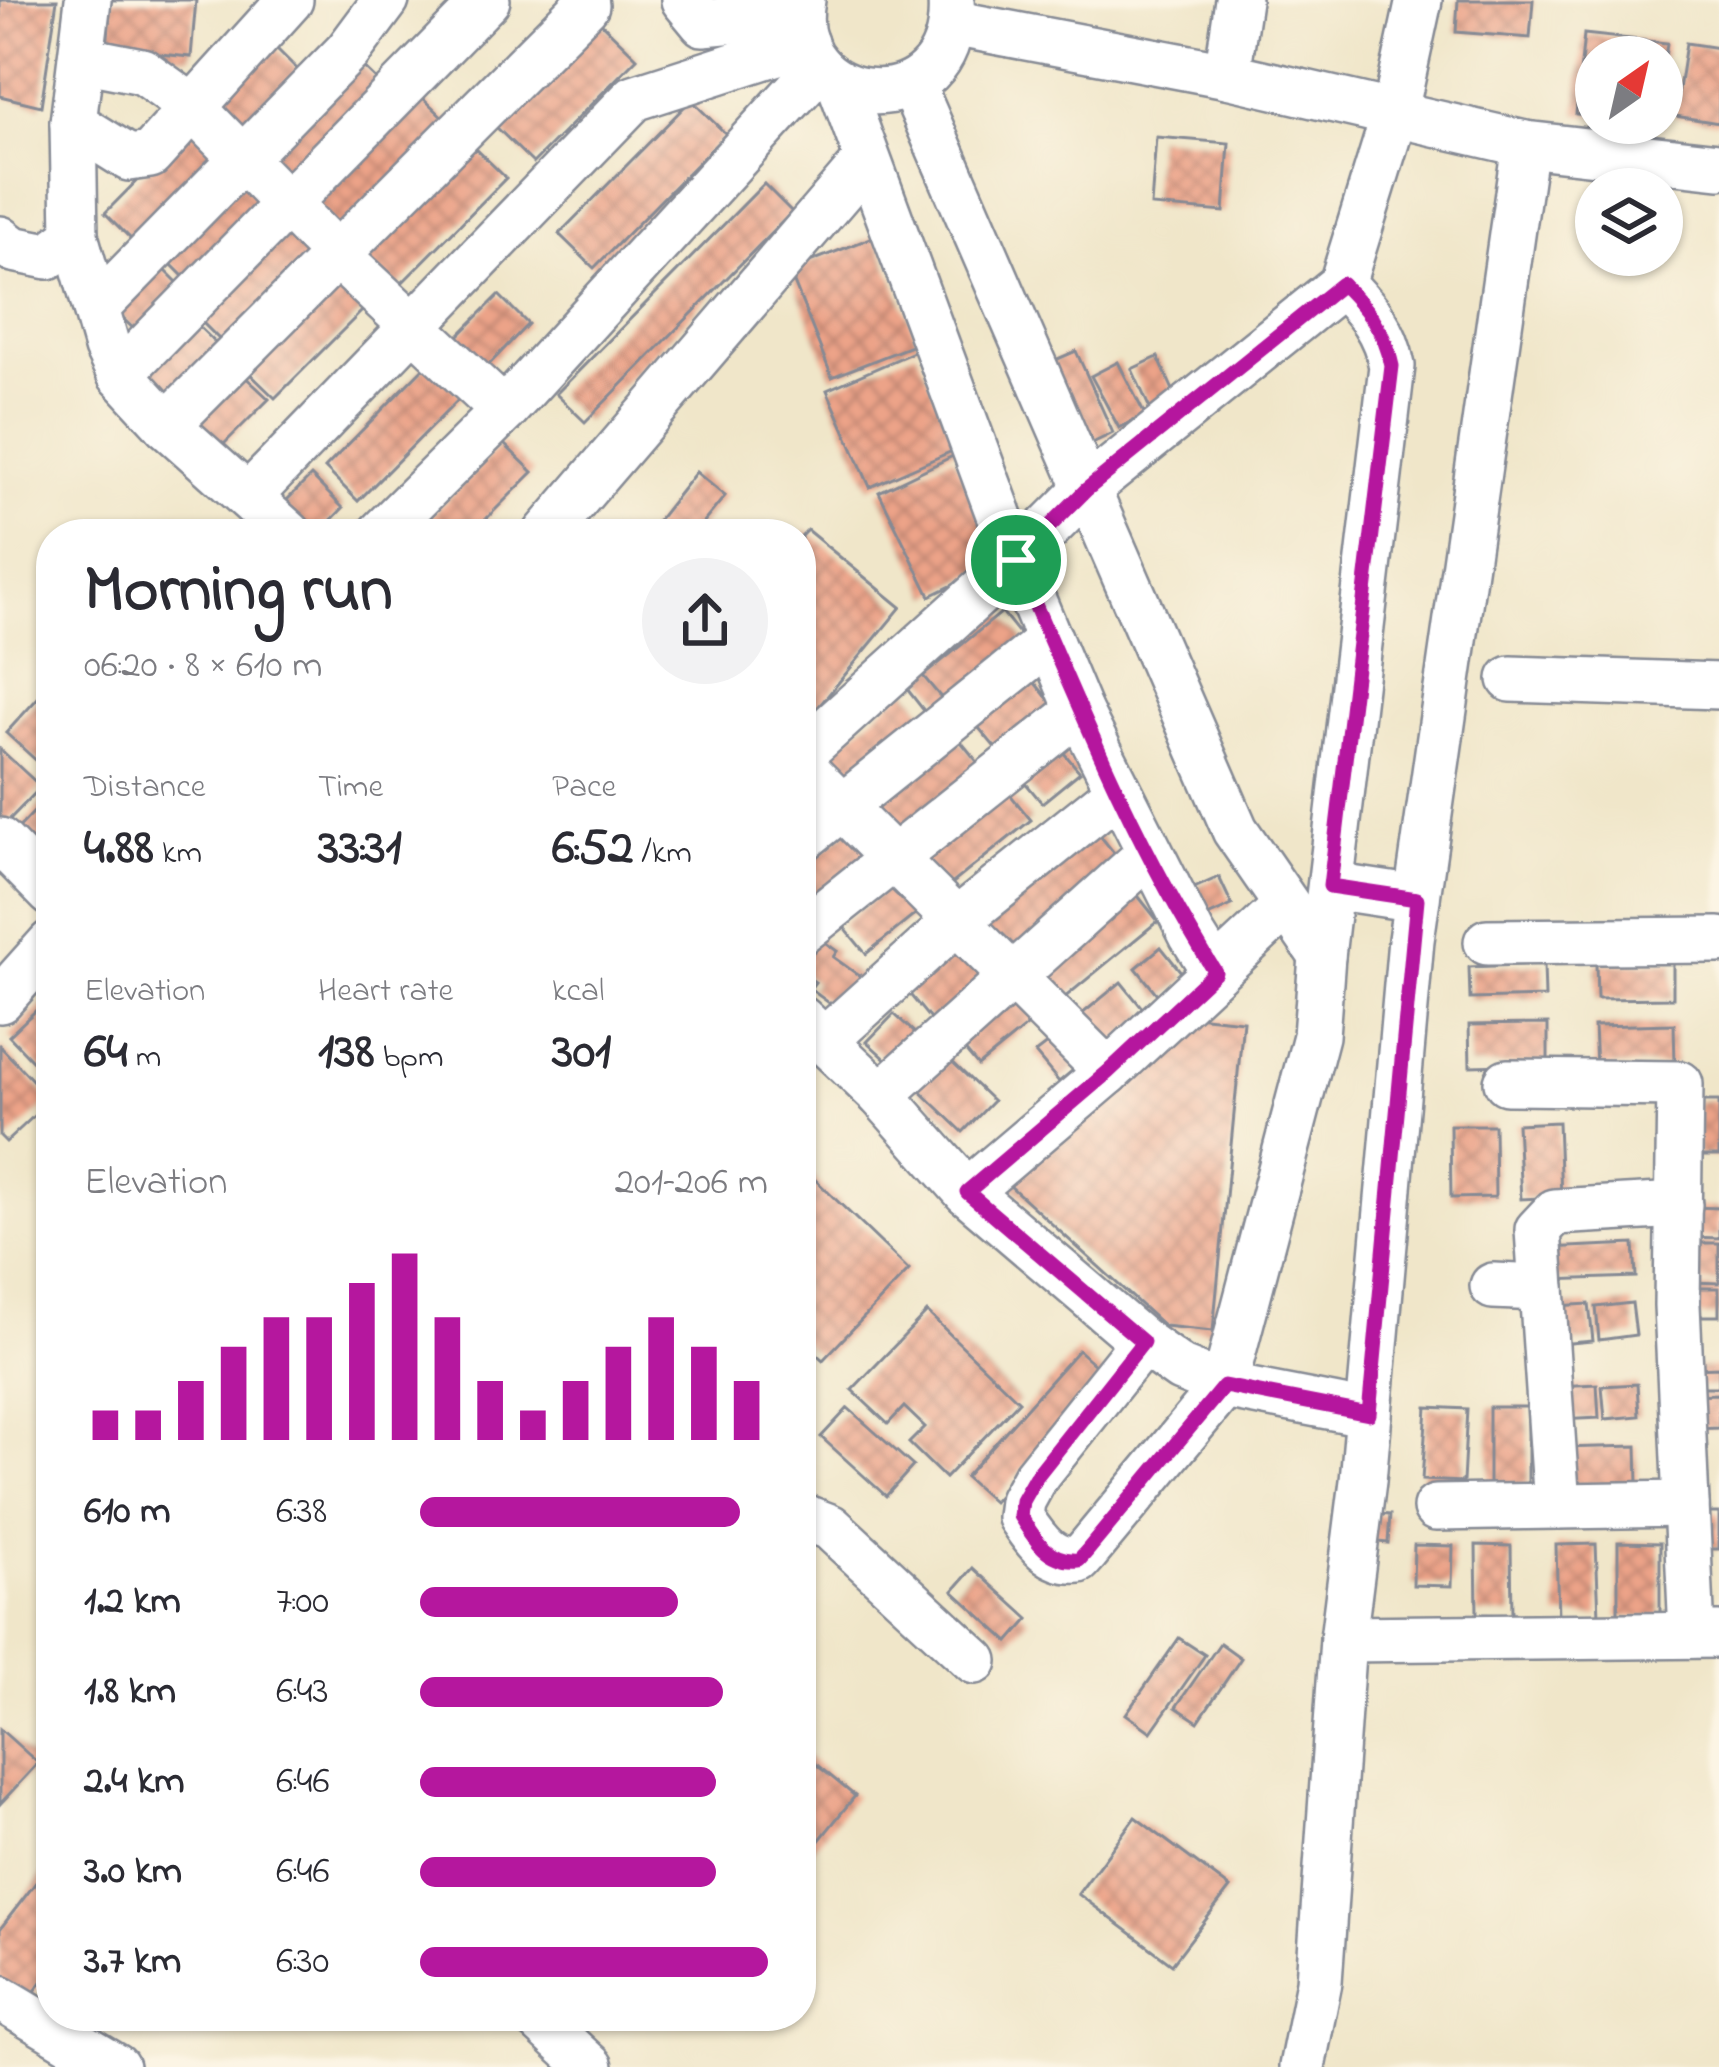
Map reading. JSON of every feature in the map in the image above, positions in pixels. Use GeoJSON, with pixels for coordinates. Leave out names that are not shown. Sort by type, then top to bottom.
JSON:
{"type":"FeatureCollection","features":[{"type":"Feature","properties":{"kind":"street"},"geometry":{"type":"LineString","coordinates":[[88,0],[74,123],[75,236],[96,308],[120,374],[167,425],[273,519]]}},
{"type":"Feature","properties":{"kind":"street"},"geometry":{"type":"LineString","coordinates":[[74,123],[129,158],[150,155],[290,0]]}},
{"type":"Feature","properties":{"kind":"street"},"geometry":{"type":"LineString","coordinates":[[96,308],[348,51],[386,0]]}},
{"type":"Feature","properties":{"kind":"street"},"geometry":{"type":"LineString","coordinates":[[120,374],[488,0]]}},
{"type":"Feature","properties":{"kind":"street"},"geometry":{"type":"LineString","coordinates":[[684,0],[703,23],[813,42],[863,92],[912,85],[933,70],[946,48],[952,12],[1525,144],[1719,166]]}},
{"type":"Feature","properties":{"kind":"street"},"geometry":{"type":"LineString","coordinates":[[1227,75],[1238,0]]}},
{"type":"Feature","properties":{"kind":"street"},"geometry":{"type":"LineString","coordinates":[[816,740],[1016,560],[1086,490],[1342,284],[1394,116],[1419,0]]}},
{"type":"Feature","properties":{"kind":"street"},"geometry":{"type":"LineString","coordinates":[[167,425],[586,5]]}},
{"type":"Feature","properties":{"kind":"street"},"geometry":{"type":"LineString","coordinates":[[249,496],[634,98],[813,42]]}},
{"type":"Feature","properties":{"kind":"street"},"geometry":{"type":"LineString","coordinates":[[813,42],[866,161],[1078,711],[1215,972]]}},
{"type":"Feature","properties":{"kind":"street"},"geometry":{"type":"LineString","coordinates":[[395,519],[505,411],[712,181],[813,42]]}},
{"type":"Feature","properties":{"kind":"street"},"geometry":{"type":"LineString","coordinates":[[81,58],[142,70],[192,107],[337,255],[505,411]]}},
{"type":"Feature","properties":{"kind":"street"},"geometry":{"type":"LineString","coordinates":[[912,85],[1235,830],[1322,956]]}},
{"type":"Feature","properties":{"kind":"street"},"geometry":{"type":"LineString","coordinates":[[1302,2067],[1319,1982],[1343,1639],[1417,899],[1525,144]]}},
{"type":"Feature","properties":{"kind":"street"},"geometry":{"type":"LineString","coordinates":[[559,519],[866,161]]}},
{"type":"Feature","properties":{"kind":"street"},"geometry":{"type":"LineString","coordinates":[[0,239],[14,249],[48,256],[75,236]]}},
{"type":"Feature","properties":{"kind":"street"},"geometry":{"type":"LineString","coordinates":[[1143,1342],[1022,1501],[1020,1516],[1051,1556],[1079,1560],[1224,1386],[1316,1036],[1392,366],[1387,340],[1372,314],[1342,284]]}},
{"type":"Feature","properties":{"kind":"street"},"geometry":{"type":"LineString","coordinates":[[816,828],[1050,640]]}},
{"type":"Feature","properties":{"kind":"street"},"geometry":{"type":"LineString","coordinates":[[1510,679],[1719,686]]}},
{"type":"Feature","properties":{"kind":"street"},"geometry":{"type":"LineString","coordinates":[[816,920],[1078,711]]}},
{"type":"Feature","properties":{"kind":"street"},"geometry":{"type":"LineString","coordinates":[[816,780],[1108,1072]]}},
{"type":"Feature","properties":{"kind":"street"},"geometry":{"type":"LineString","coordinates":[[816,1027],[1119,791]]}},
{"type":"Feature","properties":{"kind":"street"},"geometry":{"type":"LineString","coordinates":[[0,841],[36,878]]}},
{"type":"Feature","properties":{"kind":"street"},"geometry":{"type":"LineString","coordinates":[[881,1095],[1150,853]]}},
{"type":"Feature","properties":{"kind":"street"},"geometry":{"type":"LineString","coordinates":[[1330,886],[1417,899]]}},
{"type":"Feature","properties":{"kind":"street"},"geometry":{"type":"LineString","coordinates":[[967,1192],[1108,1072],[1285,907]]}},
{"type":"Feature","properties":{"kind":"street"},"geometry":{"type":"LineString","coordinates":[[1487,942],[1719,940]]}},
{"type":"Feature","properties":{"kind":"street"},"geometry":{"type":"LineString","coordinates":[[0,1000],[36,960]]}},
{"type":"Feature","properties":{"kind":"street"},"geometry":{"type":"LineString","coordinates":[[816,1034],[881,1095],[967,1192],[1180,1369],[1224,1386],[1369,1414]]}},
{"type":"Feature","properties":{"kind":"street"},"geometry":{"type":"LineString","coordinates":[[1343,1639],[1705,1635],[1686,1504],[1701,1436],[1677,1305],[1679,1205],[1700,1083],[1507,1082]]}},
{"type":"Feature","properties":{"kind":"street"},"geometry":{"type":"LineString","coordinates":[[1557,1506],[1538,1230],[1555,1213],[1679,1205]]}},
{"type":"Feature","properties":{"kind":"street"},"geometry":{"type":"LineString","coordinates":[[1493,1286],[1542,1288]]}},
{"type":"Feature","properties":{"kind":"street"},"geometry":{"type":"LineString","coordinates":[[1436,1508],[1686,1504]]}},
{"type":"Feature","properties":{"kind":"street"},"geometry":{"type":"LineString","coordinates":[[816,1522],[830,1527],[976,1661]]}},
{"type":"Feature","properties":{"kind":"street"},"geometry":{"type":"LineString","coordinates":[[0,1998],[36,2019]]}},
{"type":"Feature","properties":{"kind":"street"},"geometry":{"type":"LineString","coordinates":[[55,2031],[116,2067]]}},
{"type":"Feature","properties":{"kind":"street"},"geometry":{"type":"LineString","coordinates":[[552,2031],[590,2067]]}},
{"type":"Feature","properties":{"kind":"building"},"geometry":{"type":"Polygon","coordinates":[[[0,0],[57,0],[41,106],[0,96],[0,0]]]}},
{"type":"Feature","properties":{"kind":"building"},"geometry":{"type":"Polygon","coordinates":[[[111,0],[196,0],[191,57],[107,49],[111,0]]]}},
{"type":"Feature","properties":{"kind":"building"},"geometry":{"type":"Polygon","coordinates":[[[1458,0],[1533,0],[1530,38],[1456,32],[1458,0]]]}},
{"type":"Feature","properties":{"kind":"building"},"geometry":{"type":"Polygon","coordinates":[[[593,15],[637,58],[533,163],[489,120],[593,15]]]}},
{"type":"Feature","properties":{"kind":"building"},"geometry":{"type":"Polygon","coordinates":[[[1686,43],[1719,48],[1719,123],[1683,117],[1686,43]]]}},
{"type":"Feature","properties":{"kind":"building"},"geometry":{"type":"Polygon","coordinates":[[[272,44],[310,82],[247,146],[209,108],[272,44]]]}},
{"type":"Feature","properties":{"kind":"building"},"geometry":{"type":"Polygon","coordinates":[[[356,60],[383,86],[287,184],[259,157],[356,60]]]}},
{"type":"Feature","properties":{"kind":"building"},"geometry":{"type":"Polygon","coordinates":[[[420,95],[452,126],[338,242],[306,210],[420,95]]]}},
{"type":"Feature","properties":{"kind":"building"},"geometry":{"type":"Polygon","coordinates":[[[691,100],[726,134],[594,268],[559,234],[691,100]]]}},
{"type":"Feature","properties":{"kind":"building"},"geometry":{"type":"Polygon","coordinates":[[[192,125],[221,154],[134,242],[105,213],[192,125]]]}},
{"type":"Feature","properties":{"kind":"building"},"geometry":{"type":"Polygon","coordinates":[[[1156,137],[1229,143],[1224,212],[1151,206],[1156,137]]]}},
{"type":"Feature","properties":{"kind":"building"},"geometry":{"type":"Polygon","coordinates":[[[470,143],[506,178],[393,292],[357,257],[470,143]]]}},
{"type":"Feature","properties":{"kind":"building"},"geometry":{"type":"Polygon","coordinates":[[[239,173],[272,205],[193,286],[160,253],[239,173]]]}},
{"type":"Feature","properties":{"kind":"building"},"geometry":{"type":"Polygon","coordinates":[[[764,184],[792,212],[585,422],[556,394],[764,184]]]}},
{"type":"Feature","properties":{"kind":"building"},"geometry":{"type":"Polygon","coordinates":[[[291,219],[323,249],[227,347],[195,315],[291,219]]]}},
{"type":"Feature","properties":{"kind":"building"},"geometry":{"type":"Polygon","coordinates":[[[876,236],[919,343],[832,377],[789,270],[876,236]]]}},
{"type":"Feature","properties":{"kind":"building"},"geometry":{"type":"Polygon","coordinates":[[[156,261],[183,288],[138,333],[111,307],[156,261]]]}},
{"type":"Feature","properties":{"kind":"building"},"geometry":{"type":"Polygon","coordinates":[[[336,277],[366,307],[275,398],[245,369],[336,277]]]}},
{"type":"Feature","properties":{"kind":"building"},"geometry":{"type":"Polygon","coordinates":[[[499,295],[528,324],[480,374],[450,344],[499,295]]]}},
{"type":"Feature","properties":{"kind":"building"},"geometry":{"type":"Polygon","coordinates":[[[190,318],[222,349],[174,398],[142,366],[190,318]]]}},
{"type":"Feature","properties":{"kind":"building"},"geometry":{"type":"Polygon","coordinates":[[[916,351],[959,448],[870,487],[827,390],[916,351]]]}},
{"type":"Feature","properties":{"kind":"building"},"geometry":{"type":"Polygon","coordinates":[[[1076,351],[1113,433],[1084,447],[1046,364],[1076,351]]]}},
{"type":"Feature","properties":{"kind":"building"},"geometry":{"type":"Polygon","coordinates":[[[1158,357],[1177,399],[1151,411],[1132,369],[1158,357]]]}},
{"type":"Feature","properties":{"kind":"building"},"geometry":{"type":"Polygon","coordinates":[[[1118,362],[1145,415],[1119,428],[1091,376],[1118,362]]]}},
{"type":"Feature","properties":{"kind":"building"},"geometry":{"type":"Polygon","coordinates":[[[428,363],[462,396],[358,501],[325,468],[428,363]]]}},
{"type":"Feature","properties":{"kind":"building"},"geometry":{"type":"Polygon","coordinates":[[[240,372],[269,399],[220,448],[192,420],[240,372]]]}},
{"type":"Feature","properties":{"kind":"building"},"geometry":{"type":"Polygon","coordinates":[[[503,443],[533,472],[486,519],[428,519],[503,443]]]}},
{"type":"Feature","properties":{"kind":"building"},"geometry":{"type":"Polygon","coordinates":[[[953,456],[1004,560],[930,596],[879,492],[953,456]]]}},
{"type":"Feature","properties":{"kind":"building"},"geometry":{"type":"Polygon","coordinates":[[[696,472],[725,496],[706,519],[659,519],[696,472]]]}},
{"type":"Feature","properties":{"kind":"building"},"geometry":{"type":"Polygon","coordinates":[[[311,476],[343,508],[332,519],[294,519],[281,506],[311,476]]]}},
{"type":"Feature","properties":{"kind":"building"},"geometry":{"type":"Polygon","coordinates":[[[816,537],[901,607],[816,710],[816,537]]]}},
{"type":"Feature","properties":{"kind":"building"},"geometry":{"type":"Polygon","coordinates":[[[1002,612],[1026,642],[948,706],[923,676],[1002,612]]]}},
{"type":"Feature","properties":{"kind":"building"},"geometry":{"type":"Polygon","coordinates":[[[1030,677],[1054,706],[998,751],[974,722],[1030,677]]]}},
{"type":"Feature","properties":{"kind":"building"},"geometry":{"type":"Polygon","coordinates":[[[907,689],[929,717],[841,788],[819,762],[907,689]]]}},
{"type":"Feature","properties":{"kind":"building"},"geometry":{"type":"Polygon","coordinates":[[[36,700],[36,760],[6,733],[36,700]]]}},
{"type":"Feature","properties":{"kind":"building"},"geometry":{"type":"Polygon","coordinates":[[[958,738],[984,770],[898,840],[872,808],[958,738]]]}},
{"type":"Feature","properties":{"kind":"building"},"geometry":{"type":"Polygon","coordinates":[[[1057,745],[1080,772],[1042,803],[1019,775],[1057,745]]]}},
{"type":"Feature","properties":{"kind":"building"},"geometry":{"type":"Polygon","coordinates":[[[0,749],[36,782],[36,792],[3,826],[0,749]]]}},
{"type":"Feature","properties":{"kind":"building"},"geometry":{"type":"Polygon","coordinates":[[[1004,787],[1031,820],[943,891],[916,859],[1004,787]]]}},
{"type":"Feature","properties":{"kind":"building"},"geometry":{"type":"Polygon","coordinates":[[[36,810],[36,860],[11,836],[36,810]]]}},
{"type":"Feature","properties":{"kind":"building"},"geometry":{"type":"Polygon","coordinates":[[[854,825],[874,851],[816,898],[816,856],[854,825]]]}},
{"type":"Feature","properties":{"kind":"building"},"geometry":{"type":"Polygon","coordinates":[[[1097,832],[1124,865],[1006,960],[979,928],[1097,832]]]}},
{"type":"Feature","properties":{"kind":"building"},"geometry":{"type":"Polygon","coordinates":[[[903,875],[927,905],[866,954],[842,925],[903,875]]]}},
{"type":"Feature","properties":{"kind":"building"},"geometry":{"type":"Polygon","coordinates":[[[1219,877],[1232,905],[1194,922],[1181,894],[1219,877]]]}},
{"type":"Feature","properties":{"kind":"building"},"geometry":{"type":"Polygon","coordinates":[[[1131,887],[1158,921],[1052,1008],[1024,974],[1131,887]]]}},
{"type":"Feature","properties":{"kind":"building"},"geometry":{"type":"Polygon","coordinates":[[[816,936],[837,951],[833,957],[864,979],[840,1011],[816,993],[816,936]]]}},
{"type":"Feature","properties":{"kind":"building"},"geometry":{"type":"Polygon","coordinates":[[[970,940],[996,974],[934,1024],[907,991],[970,940]]]}},
{"type":"Feature","properties":{"kind":"building"},"geometry":{"type":"Polygon","coordinates":[[[1161,947],[1186,978],[1161,999],[1136,968],[1161,947]]]}},
{"type":"Feature","properties":{"kind":"building"},"geometry":{"type":"Polygon","coordinates":[[[1673,963],[1673,998],[1597,999],[1596,964],[1673,963]]]}},
{"type":"Feature","properties":{"kind":"building"},"geometry":{"type":"Polygon","coordinates":[[[1544,964],[1545,997],[1470,999],[1469,967],[1544,964]]]}},
{"type":"Feature","properties":{"kind":"building"},"geometry":{"type":"Polygon","coordinates":[[[1121,982],[1148,1015],[1098,1056],[1071,1023],[1121,982]]]}},
{"type":"Feature","properties":{"kind":"building"},"geometry":{"type":"Polygon","coordinates":[[[1013,987],[1038,1017],[978,1066],[953,1036],[1013,987]]]}},
{"type":"Feature","properties":{"kind":"building"},"geometry":{"type":"Polygon","coordinates":[[[36,1010],[36,1064],[9,1036],[36,1010]]]}},
{"type":"Feature","properties":{"kind":"building"},"geometry":{"type":"Polygon","coordinates":[[[894,1014],[926,1043],[900,1072],[867,1042],[894,1014]]]}},
{"type":"Feature","properties":{"kind":"building"},"geometry":{"type":"Polygon","coordinates":[[[1195,1016],[1243,1021],[1213,1331],[1164,1326],[1008,1184],[1195,1016]]]}},
{"type":"Feature","properties":{"kind":"building"},"geometry":{"type":"Polygon","coordinates":[[[1548,1024],[1548,1064],[1470,1066],[1469,1025],[1548,1024]]]}},
{"type":"Feature","properties":{"kind":"building"},"geometry":{"type":"Polygon","coordinates":[[[1674,1024],[1675,1064],[1596,1067],[1594,1026],[1674,1024]]]}},
{"type":"Feature","properties":{"kind":"building"},"geometry":{"type":"Polygon","coordinates":[[[1061,1033],[1084,1061],[1059,1082],[1035,1053],[1061,1033]]]}},
{"type":"Feature","properties":{"kind":"building"},"geometry":{"type":"Polygon","coordinates":[[[0,1046],[36,1084],[36,1114],[6,1142],[0,1136],[0,1046]]]}},
{"type":"Feature","properties":{"kind":"building"},"geometry":{"type":"Polygon","coordinates":[[[941,1051],[993,1101],[963,1132],[911,1082],[941,1051]]]}},
{"type":"Feature","properties":{"kind":"building"},"geometry":{"type":"Polygon","coordinates":[[[1696,1101],[1719,1101],[1719,1156],[1697,1156],[1696,1101]]]}},
{"type":"Feature","properties":{"kind":"building"},"geometry":{"type":"Polygon","coordinates":[[[1558,1122],[1561,1197],[1521,1199],[1517,1124],[1558,1122]]]}},
{"type":"Feature","properties":{"kind":"building"},"geometry":{"type":"Polygon","coordinates":[[[1450,1125],[1494,1125],[1495,1197],[1451,1198],[1450,1125]]]}},
{"type":"Feature","properties":{"kind":"building"},"geometry":{"type":"Polygon","coordinates":[[[816,1180],[909,1270],[823,1360],[816,1354],[816,1180]]]}},
{"type":"Feature","properties":{"kind":"building"},"geometry":{"type":"Polygon","coordinates":[[[1692,1207],[1719,1208],[1719,1238],[1691,1237],[1692,1207]]]}},
{"type":"Feature","properties":{"kind":"building"},"geometry":{"type":"Polygon","coordinates":[[[1692,1243],[1719,1243],[1719,1283],[1692,1282],[1692,1243]]]}},
{"type":"Feature","properties":{"kind":"building"},"geometry":{"type":"Polygon","coordinates":[[[1634,1244],[1636,1277],[1549,1280],[1548,1248],[1634,1244]]]}},
{"type":"Feature","properties":{"kind":"building"},"geometry":{"type":"Polygon","coordinates":[[[1694,1288],[1719,1288],[1719,1316],[1693,1316],[1694,1288]]]}},
{"type":"Feature","properties":{"kind":"building"},"geometry":{"type":"Polygon","coordinates":[[[1632,1303],[1636,1335],[1599,1340],[1596,1307],[1632,1303]]]}},
{"type":"Feature","properties":{"kind":"building"},"geometry":{"type":"Polygon","coordinates":[[[1589,1304],[1593,1341],[1559,1344],[1556,1306],[1589,1304]]]}},
{"type":"Feature","properties":{"kind":"building"},"geometry":{"type":"Polygon","coordinates":[[[927,1312],[1019,1401],[945,1478],[909,1443],[925,1427],[904,1407],[888,1424],[852,1390],[927,1312]]]}},
{"type":"Feature","properties":{"kind":"building"},"geometry":{"type":"Polygon","coordinates":[[[1078,1350],[1106,1375],[993,1502],[965,1477],[1078,1350]]]}},
{"type":"Feature","properties":{"kind":"building"},"geometry":{"type":"Polygon","coordinates":[[[1719,1367],[1719,1387],[1693,1387],[1693,1368],[1719,1367]]]}},
{"type":"Feature","properties":{"kind":"building"},"geometry":{"type":"Polygon","coordinates":[[[1597,1384],[1599,1418],[1559,1420],[1557,1386],[1597,1384]]]}},
{"type":"Feature","properties":{"kind":"building"},"geometry":{"type":"Polygon","coordinates":[[[1637,1384],[1639,1416],[1605,1419],[1602,1386],[1637,1384]]]}},
{"type":"Feature","properties":{"kind":"building"},"geometry":{"type":"Polygon","coordinates":[[[1719,1394],[1719,1428],[1691,1429],[1689,1395],[1719,1394]]]}},
{"type":"Feature","properties":{"kind":"building"},"geometry":{"type":"Polygon","coordinates":[[[1427,1407],[1467,1409],[1463,1482],[1422,1480],[1427,1407]]]}},
{"type":"Feature","properties":{"kind":"building"},"geometry":{"type":"Polygon","coordinates":[[[1489,1407],[1528,1407],[1528,1485],[1489,1485],[1489,1407]]]}},
{"type":"Feature","properties":{"kind":"building"},"geometry":{"type":"Polygon","coordinates":[[[848,1408],[913,1466],[886,1496],[821,1437],[848,1408]]]}},
{"type":"Feature","properties":{"kind":"building"},"geometry":{"type":"Polygon","coordinates":[[[1637,1446],[1638,1484],[1561,1485],[1560,1448],[1637,1446]]]}},
{"type":"Feature","properties":{"kind":"building"},"geometry":{"type":"Polygon","coordinates":[[[1362,1513],[1390,1515],[1388,1543],[1360,1540],[1362,1513]]]}},
{"type":"Feature","properties":{"kind":"building"},"geometry":{"type":"Polygon","coordinates":[[[1705,1513],[1719,1513],[1719,1549],[1705,1549],[1705,1513]]]}},
{"type":"Feature","properties":{"kind":"building"},"geometry":{"type":"Polygon","coordinates":[[[1618,1542],[1660,1543],[1660,1618],[1618,1617],[1618,1542]]]}},
{"type":"Feature","properties":{"kind":"building"},"geometry":{"type":"Polygon","coordinates":[[[1596,1544],[1599,1616],[1558,1617],[1556,1545],[1596,1544]]]}},
{"type":"Feature","properties":{"kind":"building"},"geometry":{"type":"Polygon","coordinates":[[[1414,1545],[1453,1546],[1452,1586],[1413,1585],[1414,1545]]]}},
{"type":"Feature","properties":{"kind":"building"},"geometry":{"type":"Polygon","coordinates":[[[1476,1545],[1511,1546],[1512,1615],[1477,1614],[1476,1545]]]}},
{"type":"Feature","properties":{"kind":"building"},"geometry":{"type":"Polygon","coordinates":[[[973,1568],[1029,1619],[1009,1642],[953,1591],[973,1568]]]}},
{"type":"Feature","properties":{"kind":"building"},"geometry":{"type":"Polygon","coordinates":[[[1179,1638],[1205,1655],[1151,1732],[1126,1714],[1179,1638]]]}},
{"type":"Feature","properties":{"kind":"building"},"geometry":{"type":"Polygon","coordinates":[[[1220,1643],[1241,1658],[1198,1722],[1176,1707],[1220,1643]]]}},
{"type":"Feature","properties":{"kind":"building"},"geometry":{"type":"Polygon","coordinates":[[[0,1729],[36,1765],[0,1804],[0,1729]]]}},
{"type":"Feature","properties":{"kind":"building"},"geometry":{"type":"Polygon","coordinates":[[[816,1764],[855,1796],[816,1845],[816,1764]]]}},
{"type":"Feature","properties":{"kind":"building"},"geometry":{"type":"Polygon","coordinates":[[[1135,1817],[1230,1888],[1172,1964],[1078,1894],[1135,1817]]]}},
{"type":"Feature","properties":{"kind":"building"},"geometry":{"type":"Polygon","coordinates":[[[36,1882],[36,1990],[23,2007],[0,1989],[0,1929],[36,1882]]]}},
{"type":"Feature","properties":{"kind":"route"},"geometry":{"type":"LineString","coordinates":[[1342,284],[1372,314],[1387,340],[1392,366],[1330,886],[1417,899],[1369,1414],[1224,1386],[1087,1551],[1071,1561],[1051,1556],[1027,1527],[1020,1516],[1022,1501],[1143,1342],[967,1192],[1108,1072],[1215,972],[1078,711],[1016,560],[1086,490],[1342,284]]}}]}
